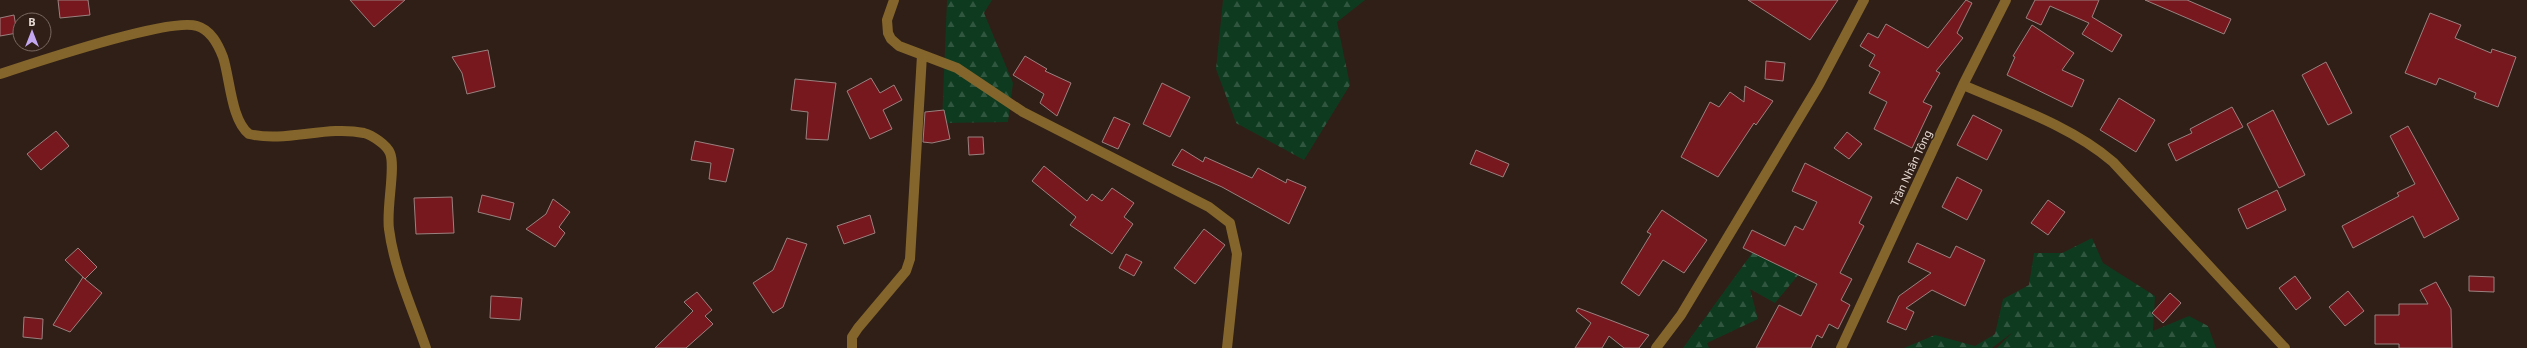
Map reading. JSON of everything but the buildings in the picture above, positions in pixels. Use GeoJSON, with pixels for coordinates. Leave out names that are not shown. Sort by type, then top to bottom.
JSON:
{"type":"FeatureCollection","features":[{"type":"Feature","properties":{"kind":"street"},"geometry":{"type":"LineString","coordinates":[[894,0],[887,20],[891,39],[899,46],[957,68],[1023,112],[1209,207],[1230,223],[1237,254],[1227,348]]}},
{"type":"Feature","properties":{"kind":"street"},"geometry":{"type":"LineString","coordinates":[[1656,348],[1681,314],[1717,255],[1818,85],[1864,0]]}},
{"type":"Feature","properties":{"kind":"street","name":"Trần Nhân Tông"},"geometry":{"type":"LineString","coordinates":[[1841,348],[1963,85],[2006,0]]}},
{"type":"Feature","properties":{"kind":"street"},"geometry":{"type":"LineString","coordinates":[[0,74],[119,39],[174,25],[189,24],[209,32],[217,43],[223,58],[239,123],[249,134],[272,135],[347,130],[366,134],[378,140],[390,152],[392,164],[387,211],[394,254],[426,348]]}},
{"type":"Feature","properties":{"kind":"street"},"geometry":{"type":"LineString","coordinates":[[852,348],[852,337],[906,271],[910,259],[922,55]]}},
{"type":"Feature","properties":{"kind":"street"},"geometry":{"type":"LineString","coordinates":[[1963,85],[2070,133],[2098,149],[2113,162],[2285,348]]}},
{"type":"Feature","properties":{"kind":"green space"},"geometry":{"type":"Polygon","coordinates":[[[947,0],[992,0],[984,13],[1013,83],[1008,122],[942,123],[947,0]]]}},
{"type":"Feature","properties":{"kind":"green space"},"geometry":{"type":"Polygon","coordinates":[[[1223,0],[1365,0],[1337,22],[1350,85],[1304,160],[1236,123],[1216,69],[1223,0]]]}},
{"type":"Feature","properties":{"kind":"green space"},"geometry":{"type":"Polygon","coordinates":[[[2092,238],[2103,263],[2155,296],[2153,331],[2189,316],[2208,326],[2216,348],[1997,348],[2013,332],[1992,348],[1904,348],[1935,335],[1975,346],[1995,334],[2003,299],[2029,285],[2034,253],[2062,253],[2092,238]]]}},
{"type":"Feature","properties":{"kind":"green space"},"geometry":{"type":"Polygon","coordinates":[[[1758,245],[1799,274],[1775,303],[1750,289],[1758,319],[1707,343],[1709,348],[1683,348],[1758,245]]]}}]}
